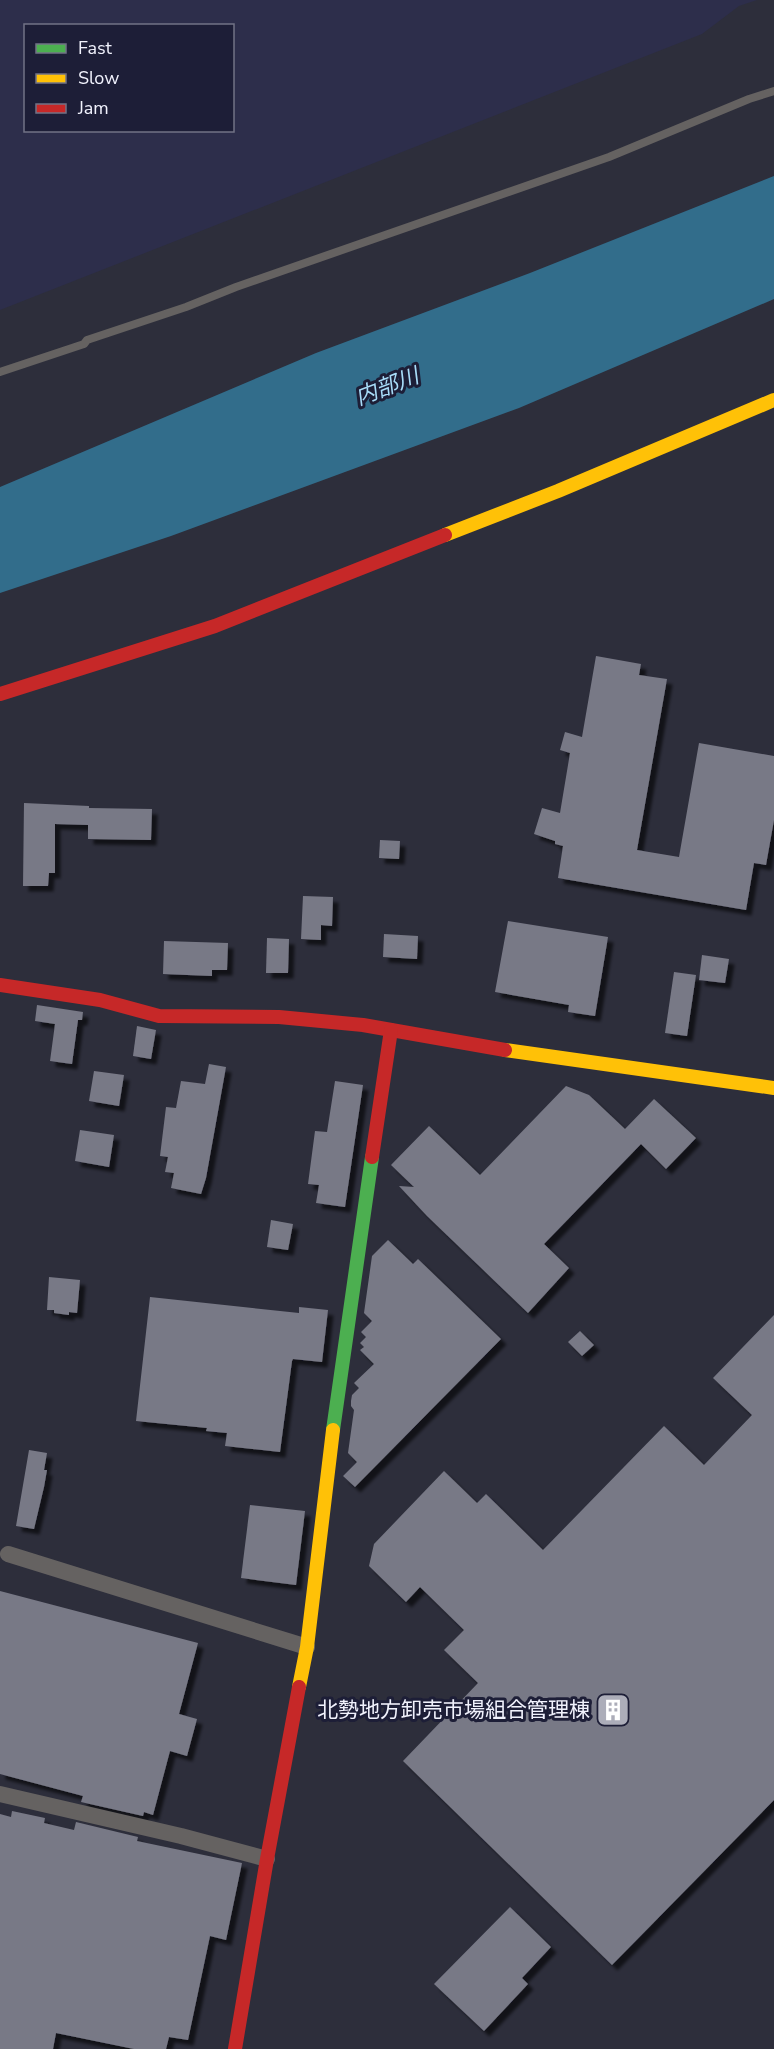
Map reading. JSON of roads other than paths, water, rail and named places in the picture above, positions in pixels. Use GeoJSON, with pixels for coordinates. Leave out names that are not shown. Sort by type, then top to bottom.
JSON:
{"type":"FeatureCollection","features":[{"type":"Feature","properties":{"kind":"street"},"geometry":{"type":"LineString","coordinates":[[0,694],[214,626],[558,491],[774,400]]}},
{"type":"Feature","properties":{"kind":"street"},"geometry":{"type":"LineString","coordinates":[[0,985],[100,1000],[159,1016],[279,1017],[363,1025],[490,1048],[774,1088]]}},
{"type":"Feature","properties":{"kind":"street"},"geometry":{"type":"LineString","coordinates":[[235,2049],[267,1859],[307,1647],[341,1375],[391,1030]]}},
{"type":"Feature","properties":{"kind":"street"},"geometry":{"type":"LineString","coordinates":[[8,1554],[307,1647]]}},
{"type":"Feature","properties":{"kind":"street"},"geometry":{"type":"LineString","coordinates":[[0,1794],[267,1859]]}},
{"type":"Feature","properties":{"kind":"lane"},"geometry":{"type":"LineString","coordinates":[[0,372],[609,157],[749,99],[774,91]]}},
{"type":"Feature","properties":{"kind":"water","name":"内部川"},"geometry":{"type":"Polygon","coordinates":[[[774,176],[774,299],[519,408],[171,536],[0,593],[0,487],[316,353],[530,273],[774,176]]]}},
{"type":"Feature","properties":{"kind":"place","name":"北勢地方卸売市場組合管理棟"},"geometry":{"type":"Point","coordinates":[613,1710]}}]}
